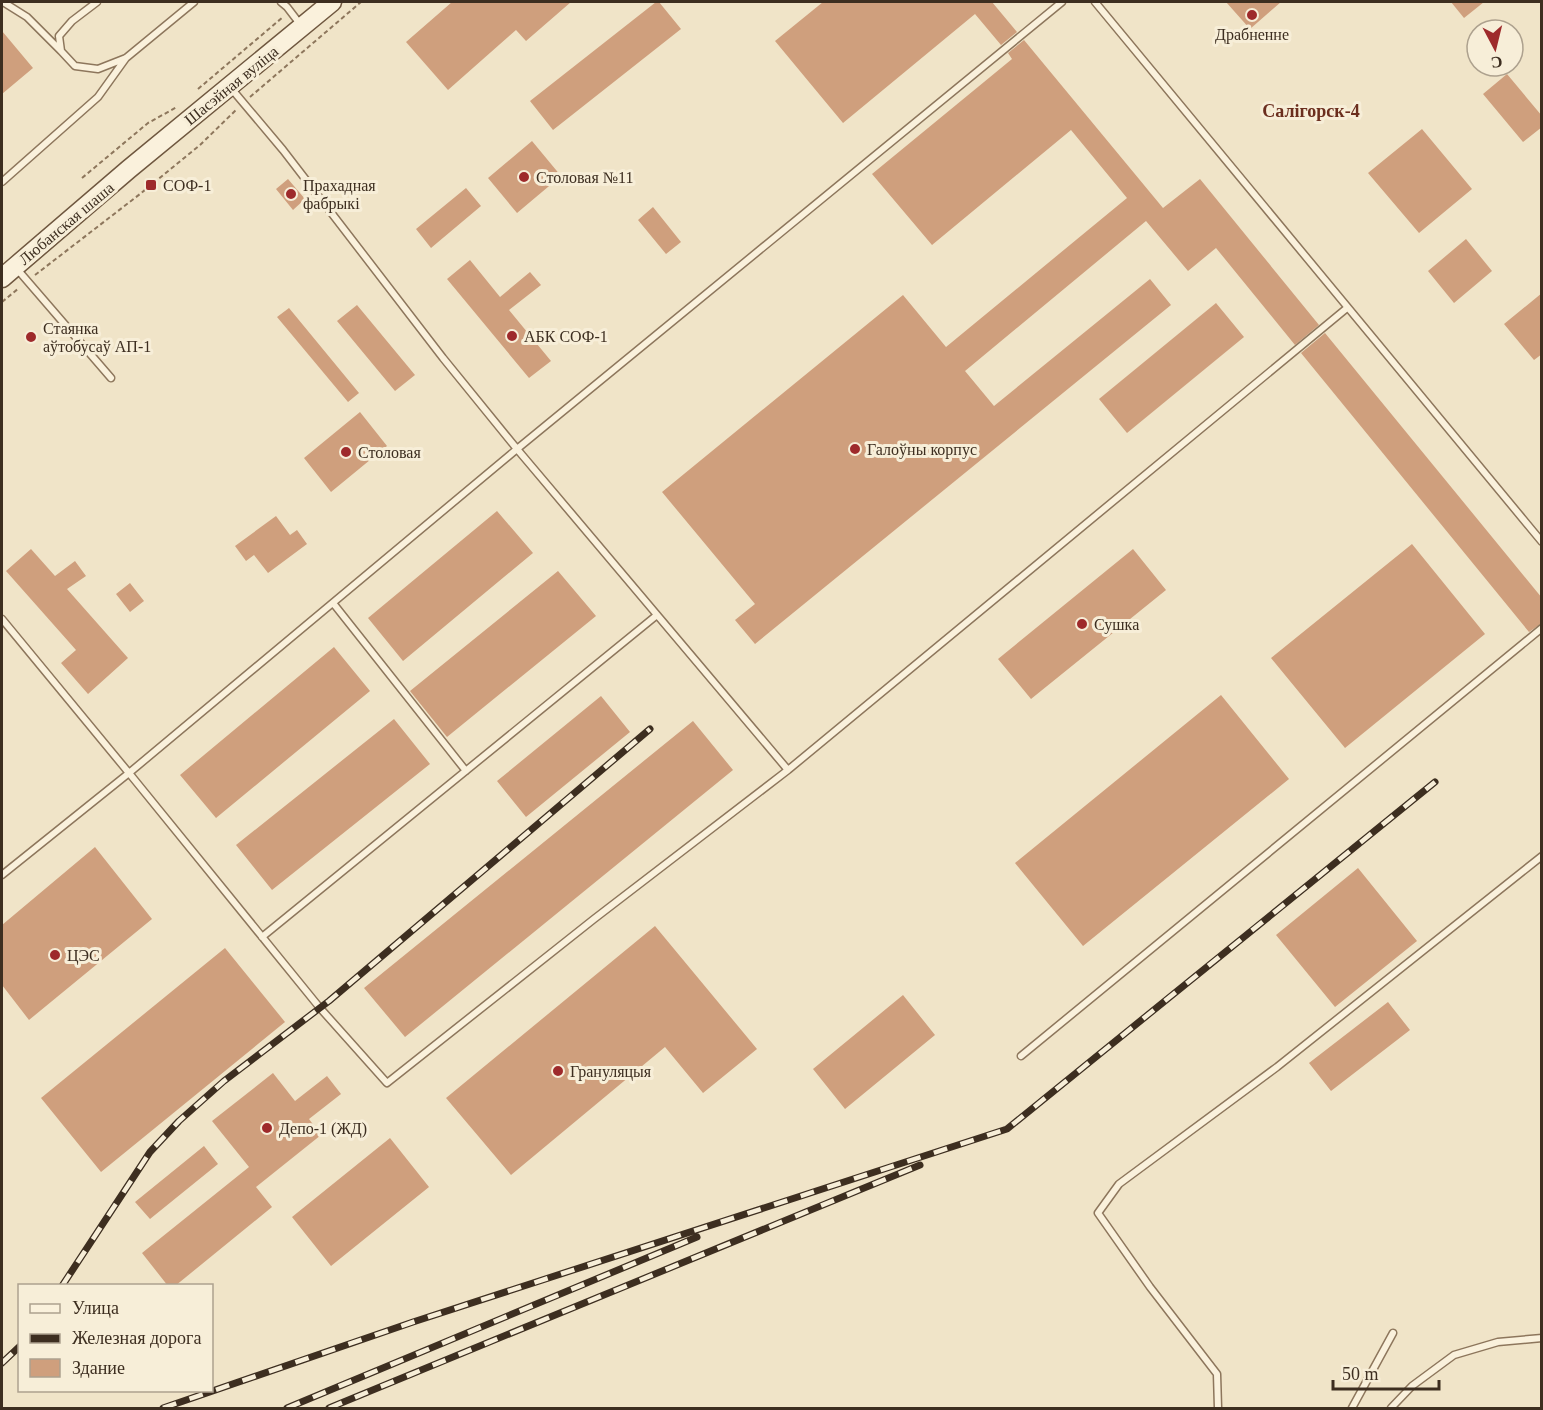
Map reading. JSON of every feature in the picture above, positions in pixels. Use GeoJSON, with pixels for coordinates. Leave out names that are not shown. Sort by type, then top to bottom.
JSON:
{"type":"FeatureCollection","features":[{"type":"Feature","properties":{"kind":"main road","name":"Шасэйная вуліца"},"geometry":{"type":"LineString","coordinates":[[129,169],[332,2]]}},
{"type":"Feature","properties":{"kind":"main road","name":"Любанская шаша"},"geometry":{"type":"LineString","coordinates":[[8,272],[129,169]]}},
{"type":"Feature","properties":{"kind":"lane"},"geometry":{"type":"LineString","coordinates":[[3,2],[27,17],[75,66],[98,69],[126,58]]}},
{"type":"Feature","properties":{"kind":"lane"},"geometry":{"type":"LineString","coordinates":[[61,51],[59,36],[72,21],[97,2]]}},
{"type":"Feature","properties":{"kind":"lane"},"geometry":{"type":"LineString","coordinates":[[2,182],[98,97],[126,58],[194,2]]}},
{"type":"Feature","properties":{"kind":"lane"},"geometry":{"type":"LineString","coordinates":[[281,2],[302,27]]}},
{"type":"Feature","properties":{"kind":"lane"},"geometry":{"type":"LineString","coordinates":[[2,875],[1062,2]]}},
{"type":"Feature","properties":{"kind":"lane"},"geometry":{"type":"LineString","coordinates":[[1095,2],[1542,542]]}},
{"type":"Feature","properties":{"kind":"lane"},"geometry":{"type":"LineString","coordinates":[[230,87],[283,150],[443,358],[517,449],[788,770]]}},
{"type":"Feature","properties":{"kind":"lane"},"geometry":{"type":"LineString","coordinates":[[8,272],[27,281],[111,378]]}},
{"type":"Feature","properties":{"kind":"lane"},"geometry":{"type":"LineString","coordinates":[[2,619],[320,1008],[387,1083],[594,919],[788,770],[1347,308]]}},
{"type":"Feature","properties":{"kind":"lane"},"geometry":{"type":"LineString","coordinates":[[333,603],[466,771]]}},
{"type":"Feature","properties":{"kind":"lane"},"geometry":{"type":"LineString","coordinates":[[262,937],[657,615]]}},
{"type":"Feature","properties":{"kind":"lane"},"geometry":{"type":"LineString","coordinates":[[1021,1056],[1542,628]]}},
{"type":"Feature","properties":{"kind":"lane"},"geometry":{"type":"LineString","coordinates":[[1218,1408],[1217,1374],[1150,1287],[1098,1213],[1119,1184],[1277,1067],[1542,856]]}},
{"type":"Feature","properties":{"kind":"lane"},"geometry":{"type":"LineString","coordinates":[[1352,1408],[1393,1333]]}},
{"type":"Feature","properties":{"kind":"lane"},"geometry":{"type":"LineString","coordinates":[[1391,1408],[1412,1386],[1454,1355],[1498,1342],[1542,1338]]}},
{"type":"Feature","properties":{"kind":"path"},"geometry":{"type":"LineString","coordinates":[[2,302],[200,145],[243,103],[362,2]]}},
{"type":"Feature","properties":{"kind":"path"},"geometry":{"type":"LineString","coordinates":[[194,93],[290,11]]}},
{"type":"Feature","properties":{"kind":"building"},"geometry":{"type":"Polygon","coordinates":[[[452,2],[571,2],[526,41],[516,30],[448,90],[406,42],[452,2]]]}},
{"type":"Feature","properties":{"kind":"building"},"geometry":{"type":"Polygon","coordinates":[[[656,2],[659,2],[681,29],[553,130],[530,101],[656,2]]]}},
{"type":"Feature","properties":{"kind":"building"},"geometry":{"type":"Polygon","coordinates":[[[823,2],[992,2],[1017,32],[1001,45],[975,14],[843,123],[775,41],[823,2]]]}},
{"type":"Feature","properties":{"kind":"building","name":"Драбненне"},"geometry":{"type":"Polygon","coordinates":[[[1226,2],[1281,2],[1250,29],[1226,2]]]}},
{"type":"Feature","properties":{"kind":"building"},"geometry":{"type":"Polygon","coordinates":[[[1451,2],[1484,2],[1464,18],[1451,2]]]}},
{"type":"Feature","properties":{"kind":"building"},"geometry":{"type":"Polygon","coordinates":[[[2,31],[33,68],[2,94],[2,31]]]}},
{"type":"Feature","properties":{"kind":"building","name":"Галоўны корпус"},"geometry":{"type":"Polygon","coordinates":[[[1024,40],[1163,208],[1200,179],[1319,325],[1295,345],[1216,248],[1188,271],[1146,221],[965,371],[994,406],[1150,279],[1171,305],[755,644],[735,620],[755,604],[662,492],[903,295],[946,347],[1127,198],[1071,130],[932,245],[872,174],[1012,59],[1008,53],[1024,40]]]}},
{"type":"Feature","properties":{"kind":"building"},"geometry":{"type":"Polygon","coordinates":[[[1502,78],[1510,78],[1542,116],[1542,127],[1523,142],[1483,94],[1502,78]]]}},
{"type":"Feature","properties":{"kind":"building"},"geometry":{"type":"Polygon","coordinates":[[[1422,129],[1472,189],[1419,233],[1368,173],[1422,129]]]}},
{"type":"Feature","properties":{"kind":"building","name":"Столовая №11"},"geometry":{"type":"Polygon","coordinates":[[[532,141],[561,176],[517,213],[488,178],[532,141]]]}},
{"type":"Feature","properties":{"kind":"building","name":"Прахадная фабрыкі"},"geometry":{"type":"Polygon","coordinates":[[[288,179],[305,199],[293,210],[276,189],[288,179]]]}},
{"type":"Feature","properties":{"kind":"building"},"geometry":{"type":"Polygon","coordinates":[[[466,188],[481,206],[431,248],[416,229],[466,188]]]}},
{"type":"Feature","properties":{"kind":"building"},"geometry":{"type":"Polygon","coordinates":[[[653,207],[681,242],[666,254],[638,220],[653,207]]]}},
{"type":"Feature","properties":{"kind":"building"},"geometry":{"type":"Polygon","coordinates":[[[1466,239],[1492,271],[1454,303],[1428,271],[1466,239]]]}},
{"type":"Feature","properties":{"kind":"building","name":"АБК СОФ-1"},"geometry":{"type":"Polygon","coordinates":[[[470,260],[500,297],[530,272],[541,285],[509,310],[551,361],[529,378],[447,279],[470,260]]]}},
{"type":"Feature","properties":{"kind":"building"},"geometry":{"type":"Polygon","coordinates":[[[1542,293],[1542,354],[1534,360],[1504,324],[1542,293]]]}},
{"type":"Feature","properties":{"kind":"building"},"geometry":{"type":"Polygon","coordinates":[[[1216,303],[1244,337],[1127,433],[1099,399],[1216,303]]]}},
{"type":"Feature","properties":{"kind":"building"},"geometry":{"type":"Polygon","coordinates":[[[357,305],[415,375],[395,391],[337,321],[357,305]]]}},
{"type":"Feature","properties":{"kind":"building"},"geometry":{"type":"Polygon","coordinates":[[[289,308],[359,393],[348,402],[277,317],[289,308]]]}},
{"type":"Feature","properties":{"kind":"building"},"geometry":{"type":"Polygon","coordinates":[[[1325,333],[1542,598],[1542,623],[1529,632],[1301,353],[1325,333]]]}},
{"type":"Feature","properties":{"kind":"building","name":"Столовая"},"geometry":{"type":"Polygon","coordinates":[[[360,412],[387,446],[331,492],[304,458],[360,412]]]}},
{"type":"Feature","properties":{"kind":"building"},"geometry":{"type":"Polygon","coordinates":[[[497,511],[533,553],[403,661],[368,618],[497,511]]]}},
{"type":"Feature","properties":{"kind":"building"},"geometry":{"type":"Polygon","coordinates":[[[276,516],[290,535],[297,530],[307,544],[268,573],[254,555],[246,561],[235,546],[276,516]]]}},
{"type":"Feature","properties":{"kind":"building"},"geometry":{"type":"Polygon","coordinates":[[[1412,544],[1485,634],[1345,748],[1271,658],[1412,544]]]}},
{"type":"Feature","properties":{"kind":"building"},"geometry":{"type":"Polygon","coordinates":[[[31,549],[55,576],[75,561],[86,576],[67,589],[128,658],[88,694],[61,663],[76,650],[6,571],[31,549]]]}},
{"type":"Feature","properties":{"kind":"building","name":"Сушка"},"geometry":{"type":"Polygon","coordinates":[[[1133,549],[1166,590],[1031,699],[998,659],[1133,549]]]}},
{"type":"Feature","properties":{"kind":"building"},"geometry":{"type":"Polygon","coordinates":[[[558,571],[596,616],[447,737],[410,691],[558,571]]]}},
{"type":"Feature","properties":{"kind":"building"},"geometry":{"type":"Polygon","coordinates":[[[130,583],[144,601],[130,612],[116,594],[130,583]]]}},
{"type":"Feature","properties":{"kind":"building"},"geometry":{"type":"Polygon","coordinates":[[[334,647],[370,691],[216,818],[180,775],[334,647]]]}},
{"type":"Feature","properties":{"kind":"building"},"geometry":{"type":"Polygon","coordinates":[[[1221,695],[1289,779],[1083,946],[1015,863],[1221,695]]]}},
{"type":"Feature","properties":{"kind":"building"},"geometry":{"type":"Polygon","coordinates":[[[601,696],[630,732],[526,817],[497,781],[601,696]]]}},
{"type":"Feature","properties":{"kind":"building"},"geometry":{"type":"Polygon","coordinates":[[[394,719],[430,764],[272,890],[236,845],[394,719]]]}},
{"type":"Feature","properties":{"kind":"building"},"geometry":{"type":"Polygon","coordinates":[[[693,721],[733,770],[405,1037],[364,988],[693,721]]]}},
{"type":"Feature","properties":{"kind":"building","name":"ЦЭС"},"geometry":{"type":"Polygon","coordinates":[[[95,847],[152,919],[29,1020],[2,985],[2,925],[95,847]]]}},
{"type":"Feature","properties":{"kind":"building"},"geometry":{"type":"Polygon","coordinates":[[[1358,868],[1417,941],[1335,1007],[1276,935],[1358,868]]]}},
{"type":"Feature","properties":{"kind":"building","name":"Грануляцыя"},"geometry":{"type":"Polygon","coordinates":[[[655,926],[757,1049],[703,1093],[665,1047],[511,1175],[446,1098],[655,926]]]}},
{"type":"Feature","properties":{"kind":"building"},"geometry":{"type":"Polygon","coordinates":[[[225,948],[285,1022],[101,1172],[41,1098],[225,948]]]}},
{"type":"Feature","properties":{"kind":"building"},"geometry":{"type":"Polygon","coordinates":[[[903,995],[935,1035],[845,1109],[813,1069],[903,995]]]}},
{"type":"Feature","properties":{"kind":"building"},"geometry":{"type":"Polygon","coordinates":[[[1388,1002],[1410,1030],[1331,1091],[1309,1063],[1388,1002]]]}},
{"type":"Feature","properties":{"kind":"building"},"geometry":{"type":"Polygon","coordinates":[[[273,1073],[295,1101],[327,1076],[341,1094],[309,1119],[321,1135],[256,1187],[272,1207],[177,1284],[166,1284],[142,1253],[249,1167],[212,1121],[273,1073]]]}},
{"type":"Feature","properties":{"kind":"building"},"geometry":{"type":"Polygon","coordinates":[[[390,1138],[429,1187],[331,1266],[292,1217],[390,1138]]]}},
{"type":"Feature","properties":{"kind":"building"},"geometry":{"type":"Polygon","coordinates":[[[204,1146],[218,1164],[150,1219],[135,1202],[204,1146]]]}},
{"type":"Feature","properties":{"kind":"railway"},"geometry":{"type":"LineString","coordinates":[[63,1284],[150,1152],[179,1121],[224,1081],[329,1001],[650,729]]}},
{"type":"Feature","properties":{"kind":"railway"},"geometry":{"type":"LineString","coordinates":[[213,1391],[413,1322],[1007,1129],[1435,782]]}},
{"type":"Feature","properties":{"kind":"railway"},"geometry":{"type":"LineString","coordinates":[[329,1408],[920,1165]]}},
{"type":"Feature","properties":{"kind":"railway"},"geometry":{"type":"LineString","coordinates":[[287,1408],[697,1237]]}},
{"type":"Feature","properties":{"kind":"railway"},"geometry":{"type":"LineString","coordinates":[[2,1363],[18,1348]]}},
{"type":"Feature","properties":{"kind":"railway"},"geometry":{"type":"LineString","coordinates":[[163,1408],[210,1392]]}},
{"type":"Feature","properties":{"kind":"place","name":"Драбненне"},"geometry":{"type":"Point","coordinates":[1252,15]}},
{"type":"Feature","properties":{"kind":"place","name":"Столовая №11"},"geometry":{"type":"Point","coordinates":[524,177]}},
{"type":"Feature","properties":{"kind":"place","name":"СОФ-1"},"geometry":{"type":"Point","coordinates":[151,185]}},
{"type":"Feature","properties":{"kind":"place","name":"Прахадная фабрыкі"},"geometry":{"type":"Point","coordinates":[291,194]}},
{"type":"Feature","properties":{"kind":"place","name":"АБК СОФ-1"},"geometry":{"type":"Point","coordinates":[512,336]}},
{"type":"Feature","properties":{"kind":"place","name":"Стаянка аўтобусаў АП-1"},"geometry":{"type":"Point","coordinates":[31,337]}},
{"type":"Feature","properties":{"kind":"place","name":"Галоўны корпус"},"geometry":{"type":"Point","coordinates":[855,449]}},
{"type":"Feature","properties":{"kind":"place","name":"Столовая"},"geometry":{"type":"Point","coordinates":[346,452]}},
{"type":"Feature","properties":{"kind":"place","name":"Сушка"},"geometry":{"type":"Point","coordinates":[1082,624]}},
{"type":"Feature","properties":{"kind":"place","name":"ЦЭС"},"geometry":{"type":"Point","coordinates":[55,955]}},
{"type":"Feature","properties":{"kind":"place","name":"Грануляцыя"},"geometry":{"type":"Point","coordinates":[558,1071]}},
{"type":"Feature","properties":{"kind":"place","name":"Депо-1 (ЖД)"},"geometry":{"type":"Point","coordinates":[267,1128]}},
{"type":"Feature","properties":{"kind":"district","name":"Салігорск-4"},"geometry":{"type":"Point","coordinates":[1311,111]}}]}
